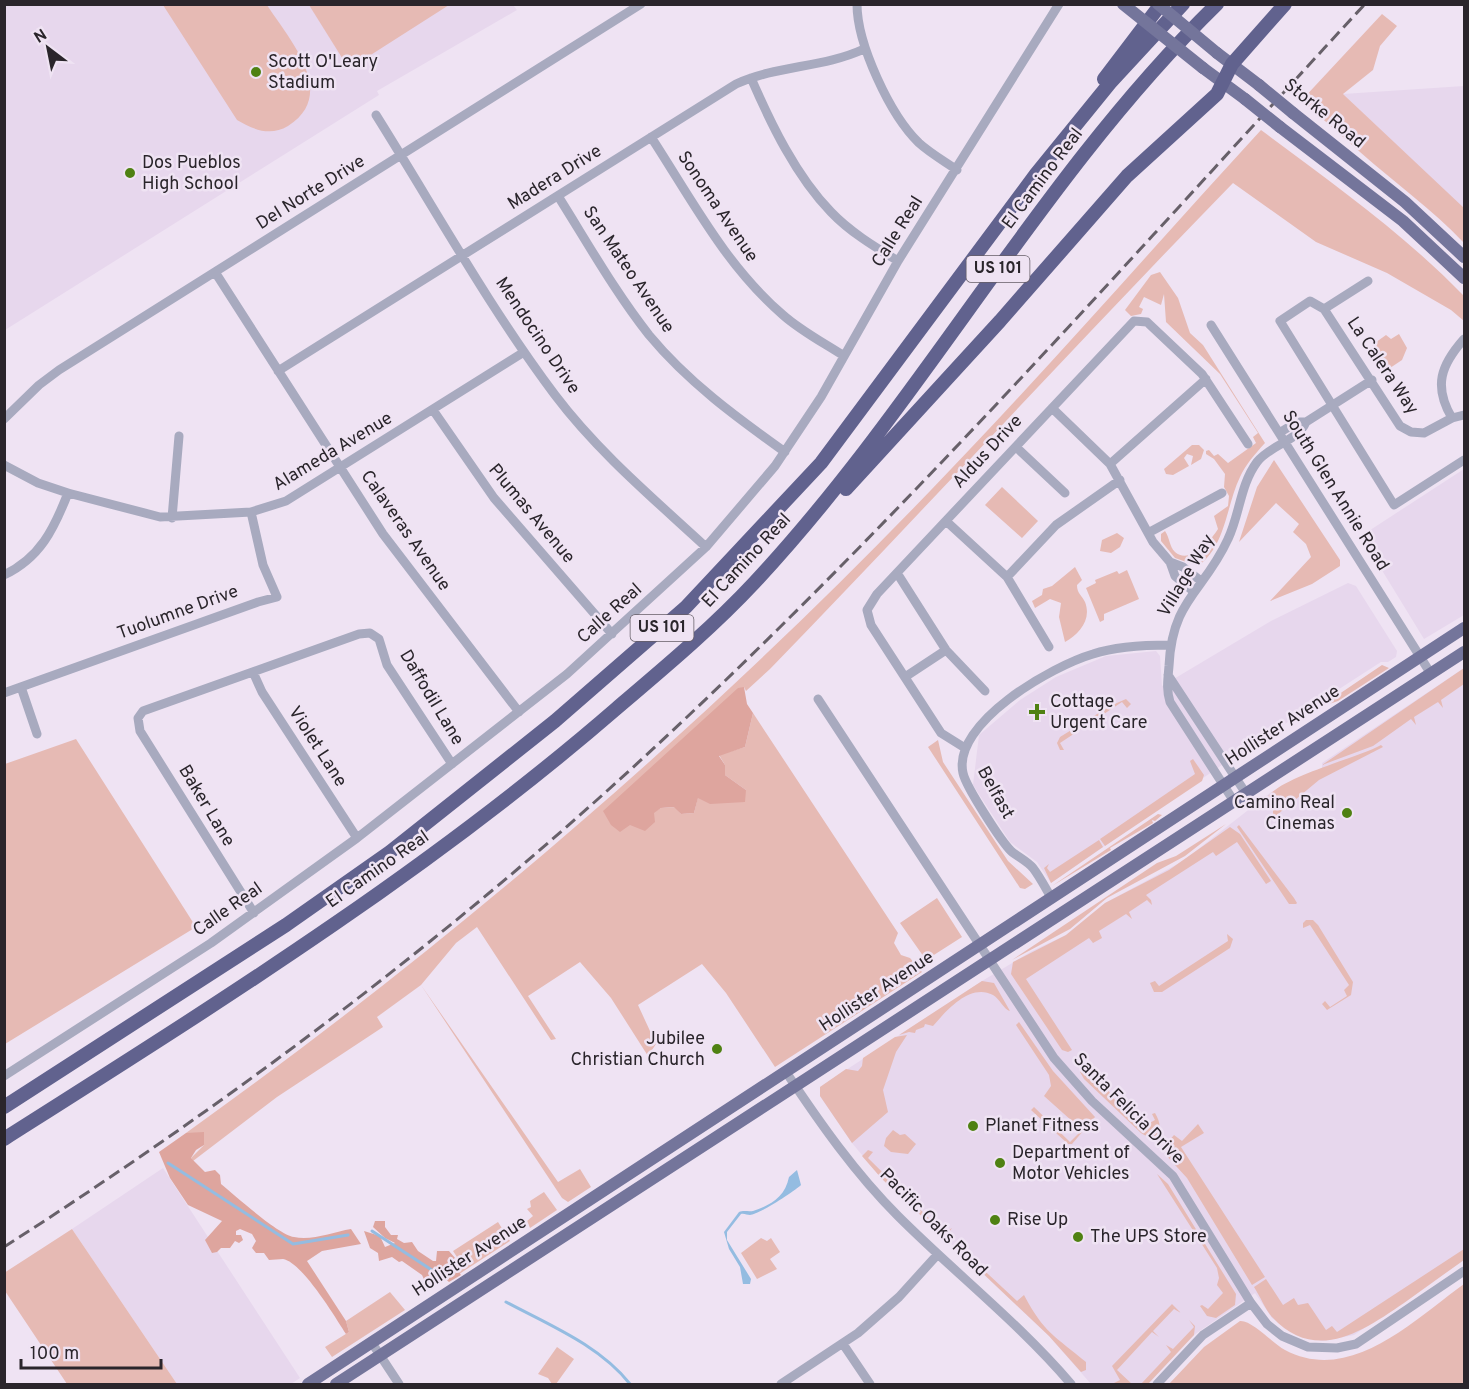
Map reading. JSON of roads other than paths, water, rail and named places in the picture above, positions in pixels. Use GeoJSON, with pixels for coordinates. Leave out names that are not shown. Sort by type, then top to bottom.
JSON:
{"type":"FeatureCollection","features":[{"type":"Feature","properties":{"kind":"highway"},"geometry":{"type":"LineString","coordinates":[[1036,174],[1159,4]]}},
{"type":"Feature","properties":{"kind":"highway","name":"El Camino Real"},"geometry":{"type":"LineString","coordinates":[[4,1107],[276,932],[390,852],[555,721],[686,607],[821,462],[1036,174],[1110,83],[1183,4]]}},
{"type":"Feature","properties":{"kind":"highway","name":"El Camino Real"},"geometry":{"type":"LineString","coordinates":[[4,1139],[409,873],[518,791],[707,631],[790,543],[842,481],[945,346],[1067,174],[1132,95],[1217,4]]}},
{"type":"Feature","properties":{"kind":"highway"},"geometry":{"type":"LineString","coordinates":[[790,543],[849,486],[1000,321],[1126,176],[1216,94],[1224,83],[1232,64],[1285,4]]}},
{"type":"Feature","properties":{"kind":"main road","name":"Storke Road"},"geometry":{"type":"LineString","coordinates":[[1123,4],[1402,221],[1464,278]]}},
{"type":"Feature","properties":{"kind":"main road","name":"Storke Road"},"geometry":{"type":"LineString","coordinates":[[1159,4],[1217,53],[1405,202],[1464,257]]}},
{"type":"Feature","properties":{"kind":"main road","name":"Hollister Avenue"},"geometry":{"type":"LineString","coordinates":[[308,1384],[1464,628]]}},
{"type":"Feature","properties":{"kind":"main road","name":"Hollister Avenue"},"geometry":{"type":"LineString","coordinates":[[336,1384],[645,1183],[796,1088],[1464,652]]}},
{"type":"Feature","properties":{"kind":"street","name":"Del Norte Drive"},"geometry":{"type":"LineString","coordinates":[[4,419],[39,385],[59,370],[641,4]]}},
{"type":"Feature","properties":{"kind":"street"},"geometry":{"type":"LineString","coordinates":[[857,4],[857,18],[864,49],[891,104],[909,133],[930,152],[957,170]]}},
{"type":"Feature","properties":{"kind":"street","name":"Calle Real"},"geometry":{"type":"LineString","coordinates":[[4,1076],[254,913],[357,838],[519,712],[612,634],[706,547],[746,502],[785,452],[844,356],[898,261],[1059,4]]}},
{"type":"Feature","properties":{"kind":"street","name":"Madera Drive"},"geometry":{"type":"LineString","coordinates":[[278,371],[651,137],[751,78],[777,69],[836,61],[864,49]]}},
{"type":"Feature","properties":{"kind":"street"},"geometry":{"type":"LineString","coordinates":[[751,78],[816,195],[850,230],[898,261]]}},
{"type":"Feature","properties":{"kind":"street","name":"Mendocino Drive"},"geometry":{"type":"LineString","coordinates":[[376,115],[524,352],[584,429],[638,484],[706,547]]}},
{"type":"Feature","properties":{"kind":"street","name":"Sonoma Avenue"},"geometry":{"type":"LineString","coordinates":[[651,137],[721,248],[752,286],[784,317],[844,356]]}},
{"type":"Feature","properties":{"kind":"street","name":"San Mateo Avenue"},"geometry":{"type":"LineString","coordinates":[[558,196],[634,314],[667,355],[708,395],[785,452]]}},
{"type":"Feature","properties":{"kind":"street","name":"Calaveras Avenue"},"geometry":{"type":"LineString","coordinates":[[215,272],[383,534],[519,712]]}},
{"type":"Feature","properties":{"kind":"street"},"geometry":{"type":"LineString","coordinates":[[1324,309],[1368,281]]}},
{"type":"Feature","properties":{"kind":"street","name":"La Calera Way"},"geometry":{"type":"LineString","coordinates":[[1331,406],[1279,322],[1312,302],[1324,309],[1372,380],[1394,418],[1405,429],[1424,433],[1452,418],[1464,415]]}},
{"type":"Feature","properties":{"kind":"street","name":"Aldus Drive"},"geometry":{"type":"LineString","coordinates":[[867,610],[877,594],[1131,323],[1147,322],[1206,379]]}},
{"type":"Feature","properties":{"kind":"street","name":"South Glen Annie Road"},"geometry":{"type":"LineString","coordinates":[[1211,326],[1431,674]]}},
{"type":"Feature","properties":{"kind":"street"},"geometry":{"type":"LineString","coordinates":[[1452,418],[1444,401],[1443,370],[1446,361],[1464,339]]}},
{"type":"Feature","properties":{"kind":"street","name":"Alameda Avenue"},"geometry":{"type":"LineString","coordinates":[[4,465],[38,483],[68,494],[144,515],[172,518],[250,512],[282,504],[524,352]]}},
{"type":"Feature","properties":{"kind":"street"},"geometry":{"type":"LineString","coordinates":[[1110,464],[1206,379],[1248,444]]}},
{"type":"Feature","properties":{"kind":"street","name":"Village Way"},"geometry":{"type":"LineString","coordinates":[[1234,803],[1173,708],[1166,689],[1170,645],[1177,618],[1229,538],[1248,478],[1257,463],[1282,437],[1302,430],[1306,422],[1372,380]]}},
{"type":"Feature","properties":{"kind":"street"},"geometry":{"type":"LineString","coordinates":[[1331,406],[1394,505],[1464,460]]}},
{"type":"Feature","properties":{"kind":"street"},"geometry":{"type":"LineString","coordinates":[[1052,408],[1110,464],[1148,533],[1170,562],[1175,576],[1193,591]]}},
{"type":"Feature","properties":{"kind":"street","name":"Plumas Avenue"},"geometry":{"type":"LineString","coordinates":[[433,410],[494,498],[612,634]]}},
{"type":"Feature","properties":{"kind":"street"},"geometry":{"type":"LineString","coordinates":[[172,518],[179,436]]}},
{"type":"Feature","properties":{"kind":"street"},"geometry":{"type":"LineString","coordinates":[[1016,447],[1065,493]]}},
{"type":"Feature","properties":{"kind":"street"},"geometry":{"type":"LineString","coordinates":[[1007,577],[1056,525],[1120,480]]}},
{"type":"Feature","properties":{"kind":"street"},"geometry":{"type":"LineString","coordinates":[[1148,533],[1222,492]]}},
{"type":"Feature","properties":{"kind":"street"},"geometry":{"type":"LineString","coordinates":[[4,575],[24,564],[39,551],[49,536],[68,494]]}},
{"type":"Feature","properties":{"kind":"street","name":"Tuolumne Drive"},"geometry":{"type":"LineString","coordinates":[[4,693],[277,597],[262,565],[250,512]]}},
{"type":"Feature","properties":{"kind":"street"},"geometry":{"type":"LineString","coordinates":[[946,521],[1007,577],[1049,648]]}},
{"type":"Feature","properties":{"kind":"street"},"geometry":{"type":"LineString","coordinates":[[1170,562],[1183,567],[1201,581]]}},
{"type":"Feature","properties":{"kind":"street"},"geometry":{"type":"LineString","coordinates":[[897,573],[946,651],[985,691]]}},
{"type":"Feature","properties":{"kind":"street","name":"Belfast"},"geometry":{"type":"LineString","coordinates":[[867,610],[871,625],[942,736],[965,748],[963,770],[969,788],[1010,850],[1031,866],[1052,899]]}},
{"type":"Feature","properties":{"kind":"street","name":"Daffodil Lane"},"geometry":{"type":"LineString","coordinates":[[254,672],[359,634],[375,635],[382,644],[387,665],[452,764]]}},
{"type":"Feature","properties":{"kind":"street"},"geometry":{"type":"LineString","coordinates":[[965,748],[973,733],[999,708],[1067,665],[1094,653],[1116,648],[1170,645]]}},
{"type":"Feature","properties":{"kind":"street"},"geometry":{"type":"LineString","coordinates":[[905,677],[946,651]]}},
{"type":"Feature","properties":{"kind":"street","name":"Baker Lane"},"geometry":{"type":"LineString","coordinates":[[254,672],[148,708],[139,714],[137,723],[254,913]]}},
{"type":"Feature","properties":{"kind":"street","name":"Violet Lane"},"geometry":{"type":"LineString","coordinates":[[254,672],[268,702],[357,838]]}},
{"type":"Feature","properties":{"kind":"street"},"geometry":{"type":"LineString","coordinates":[[1168,675],[1247,795]]}},
{"type":"Feature","properties":{"kind":"street"},"geometry":{"type":"LineString","coordinates":[[21,687],[37,734]]}},
{"type":"Feature","properties":{"kind":"street","name":"Santa Felicia Drive"},"geometry":{"type":"LineString","coordinates":[[818,699],[1063,1069],[1092,1101],[1173,1176],[1251,1303],[1267,1324],[1291,1341],[1308,1347],[1337,1348],[1365,1340],[1464,1271]]}},
{"type":"Feature","properties":{"kind":"street","name":"Pacific Oaks Road"},"geometry":{"type":"LineString","coordinates":[[786,1072],[846,1158],[898,1215],[1039,1348],[1071,1384]]}},
{"type":"Feature","properties":{"kind":"street"},"geometry":{"type":"LineString","coordinates":[[781,1384],[843,1344],[889,1307],[938,1254]]}},
{"type":"Feature","properties":{"kind":"street"},"geometry":{"type":"LineString","coordinates":[[1157,1384],[1203,1335],[1251,1303]]}},
{"type":"Feature","properties":{"kind":"street"},"geometry":{"type":"LineString","coordinates":[[372,1343],[399,1384]]}},
{"type":"Feature","properties":{"kind":"street"},"geometry":{"type":"LineString","coordinates":[[843,1344],[870,1384]]}},
{"type":"Feature","properties":{"kind":"water"},"geometry":{"type":"Polygon","coordinates":[[[797,1170],[801,1185],[754,1214],[741,1214],[727,1232],[727,1240],[751,1279],[750,1284],[743,1284],[740,1267],[729,1249],[724,1232],[739,1212],[753,1211],[766,1206],[781,1195],[789,1177],[797,1170]]]}},
{"type":"Feature","properties":{"kind":"waterway"},"geometry":{"type":"LineString","coordinates":[[168,1163],[293,1244],[348,1235]]}},
{"type":"Feature","properties":{"kind":"waterway"},"geometry":{"type":"LineString","coordinates":[[372,1231],[444,1278]]}},
{"type":"Feature","properties":{"kind":"waterway"},"geometry":{"type":"LineString","coordinates":[[506,1302],[588,1347],[618,1370],[630,1384]]}},
{"type":"Feature","properties":{"kind":"railway"},"geometry":{"type":"LineString","coordinates":[[4,1247],[165,1140],[321,1026],[472,907],[618,781],[813,595],[907,498],[1092,302],[1365,4]]}},
{"type":"Feature","properties":{"kind":"place","name":"Scott O'Leary Stadium"},"geometry":{"type":"Point","coordinates":[256,72]}},
{"type":"Feature","properties":{"kind":"place","name":"Dos Pueblos High School"},"geometry":{"type":"Point","coordinates":[130,173]}},
{"type":"Feature","properties":{"kind":"place","name":"Cottage Urgent Care"},"geometry":{"type":"Point","coordinates":[1037,712]}},
{"type":"Feature","properties":{"kind":"place","name":"Camino Real Cinemas"},"geometry":{"type":"Point","coordinates":[1347,813]}},
{"type":"Feature","properties":{"kind":"place","name":"Jubilee Christian Church"},"geometry":{"type":"Point","coordinates":[717,1049]}},
{"type":"Feature","properties":{"kind":"place","name":"Planet Fitness"},"geometry":{"type":"Point","coordinates":[973,1126]}},
{"type":"Feature","properties":{"kind":"place","name":"Department of Motor Vehicles"},"geometry":{"type":"Point","coordinates":[1000,1163]}},
{"type":"Feature","properties":{"kind":"place","name":"Rise Up"},"geometry":{"type":"Point","coordinates":[995,1220]}},
{"type":"Feature","properties":{"kind":"place","name":"The UPS Store"},"geometry":{"type":"Point","coordinates":[1078,1237]}}]}
